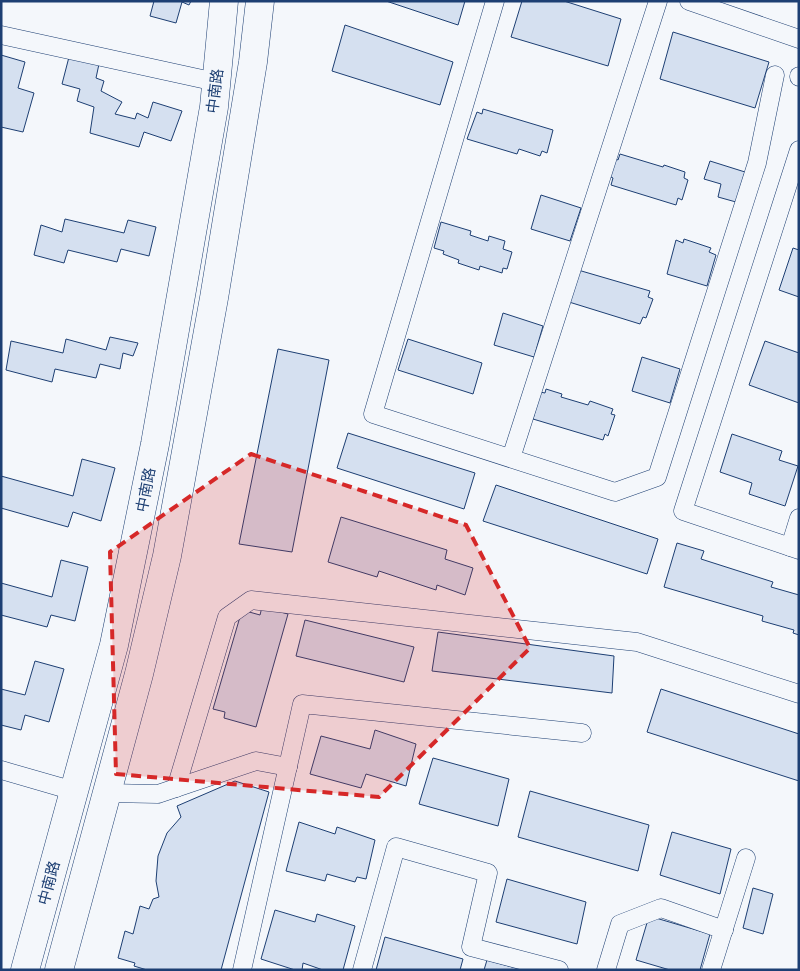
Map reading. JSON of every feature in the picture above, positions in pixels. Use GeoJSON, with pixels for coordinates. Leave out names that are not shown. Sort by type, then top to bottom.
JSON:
{"type":"FeatureCollection","features":[{"type":"Feature","properties":{"kind":"main road","name":"中南路"},"geometry":{"type":"LineString","coordinates":[[25,970],[114,645],[153,454],[211,126],[224,1]]}},
{"type":"Feature","properties":{"kind":"main road"},"geometry":{"type":"LineString","coordinates":[[59,970],[139,674],[166,556],[214,298],[253,62],[260,1]]}},
{"type":"Feature","properties":{"kind":"street"},"geometry":{"type":"LineString","coordinates":[[494,1],[373,414],[615,492],[657,477],[757,163],[775,76]]}},
{"type":"Feature","properties":{"kind":"street"},"geometry":{"type":"LineString","coordinates":[[511,458],[658,1]]}},
{"type":"Feature","properties":{"kind":"street"},"geometry":{"type":"LineString","coordinates":[[689,1],[799,39]]}},
{"type":"Feature","properties":{"kind":"street"},"geometry":{"type":"LineString","coordinates":[[1,35],[216,82]]}},
{"type":"Feature","properties":{"kind":"street"},"geometry":{"type":"LineString","coordinates":[[799,150],[682,511],[794,548],[799,518]]}},
{"type":"Feature","properties":{"kind":"street"},"geometry":{"type":"LineString","coordinates":[[176,788],[227,617],[251,600],[637,642],[799,694]]}},
{"type":"Feature","properties":{"kind":"street"},"geometry":{"type":"LineString","coordinates":[[242,970],[302,704],[582,733]]}},
{"type":"Feature","properties":{"kind":"street"},"geometry":{"type":"LineString","coordinates":[[107,794],[158,794],[256,761],[288,767]]}},
{"type":"Feature","properties":{"kind":"street"},"geometry":{"type":"LineString","coordinates":[[1,770],[74,791]]}},
{"type":"Feature","properties":{"kind":"street"},"geometry":{"type":"LineString","coordinates":[[362,970],[396,847],[488,873],[471,947],[559,970]]}},
{"type":"Feature","properties":{"kind":"street"},"geometry":{"type":"LineString","coordinates":[[711,970],[746,858]]}},
{"type":"Feature","properties":{"kind":"street"},"geometry":{"type":"LineString","coordinates":[[606,970],[620,924],[661,908],[724,930]]}},
{"type":"Feature","properties":{"kind":"highlighted area"},"geometry":{"type":"Polygon","coordinates":[[[251,454],[466,525],[530,648],[379,797],[116,774],[110,552],[251,454]]]}},
{"type":"Feature","properties":{"kind":"building"},"geometry":{"type":"Polygon","coordinates":[[[154,1],[191,1],[189,5],[182,2],[176,23],[150,16],[154,1]]]}},
{"type":"Feature","properties":{"kind":"building"},"geometry":{"type":"Polygon","coordinates":[[[386,1],[465,1],[458,25],[386,1]]]}},
{"type":"Feature","properties":{"kind":"building"},"geometry":{"type":"Polygon","coordinates":[[[522,1],[564,1],[621,19],[608,66],[511,37],[522,1]]]}},
{"type":"Feature","properties":{"kind":"building"},"geometry":{"type":"Polygon","coordinates":[[[345,25],[453,62],[440,105],[332,71],[345,25]]]}},
{"type":"Feature","properties":{"kind":"building"},"geometry":{"type":"Polygon","coordinates":[[[673,32],[769,62],[755,108],[660,79],[673,32]]]}},
{"type":"Feature","properties":{"kind":"building"},"geometry":{"type":"Polygon","coordinates":[[[1,55],[25,62],[18,88],[34,93],[23,132],[1,127],[1,55]]]}},
{"type":"Feature","properties":{"kind":"building"},"geometry":{"type":"Polygon","coordinates":[[[69,57],[99,64],[96,78],[104,81],[101,91],[122,102],[115,114],[135,119],[137,113],[148,118],[153,102],[182,111],[171,141],[144,132],[139,147],[90,133],[94,107],[77,101],[80,89],[62,84],[69,57]]]}},
{"type":"Feature","properties":{"kind":"building"},"geometry":{"type":"Polygon","coordinates":[[[483,109],[553,130],[547,153],[542,151],[540,156],[519,149],[517,154],[467,139],[477,112],[482,114],[483,109]]]}},
{"type":"Feature","properties":{"kind":"building"},"geometry":{"type":"Polygon","coordinates":[[[620,154],[685,172],[684,178],[688,180],[682,200],[678,198],[676,205],[611,185],[613,178],[609,176],[614,158],[618,160],[620,154]]]}},
{"type":"Feature","properties":{"kind":"building"},"geometry":{"type":"Polygon","coordinates":[[[710,161],[745,172],[736,202],[718,197],[721,184],[704,179],[710,161]]]}},
{"type":"Feature","properties":{"kind":"building"},"geometry":{"type":"Polygon","coordinates":[[[541,195],[581,208],[570,241],[531,229],[541,195]]]}},
{"type":"Feature","properties":{"kind":"building"},"geometry":{"type":"Polygon","coordinates":[[[65,219],[124,233],[128,220],[156,227],[149,256],[121,249],[117,262],[68,250],[64,263],[34,255],[41,225],[62,232],[65,219]]]}},
{"type":"Feature","properties":{"kind":"building"},"geometry":{"type":"Polygon","coordinates":[[[441,222],[471,231],[470,235],[488,241],[489,236],[505,241],[503,249],[512,252],[507,269],[503,268],[502,273],[480,266],[479,270],[458,263],[459,260],[443,254],[444,251],[434,248],[441,222]]]}},
{"type":"Feature","properties":{"kind":"building"},"geometry":{"type":"Polygon","coordinates":[[[684,239],[711,248],[709,252],[716,255],[707,286],[667,274],[676,240],[683,243],[684,239]]]}},
{"type":"Feature","properties":{"kind":"building"},"geometry":{"type":"Polygon","coordinates":[[[793,248],[799,250],[799,297],[779,290],[793,248]]]}},
{"type":"Feature","properties":{"kind":"building"},"geometry":{"type":"Polygon","coordinates":[[[578,270],[650,291],[648,297],[653,299],[646,318],[643,317],[640,324],[569,302],[578,270]]]}},
{"type":"Feature","properties":{"kind":"building"},"geometry":{"type":"Polygon","coordinates":[[[503,313],[543,326],[534,357],[494,345],[503,313]]]}},
{"type":"Feature","properties":{"kind":"building"},"geometry":{"type":"Polygon","coordinates":[[[110,337],[138,343],[133,356],[123,353],[120,369],[100,364],[96,378],[55,369],[52,382],[6,370],[11,341],[63,353],[66,339],[106,350],[110,337]]]}},
{"type":"Feature","properties":{"kind":"building"},"geometry":{"type":"Polygon","coordinates":[[[408,339],[482,363],[473,394],[398,370],[408,339]]]}},
{"type":"Feature","properties":{"kind":"building"},"geometry":{"type":"Polygon","coordinates":[[[765,341],[799,353],[799,403],[749,385],[765,341]]]}},
{"type":"Feature","properties":{"kind":"building"},"geometry":{"type":"Polygon","coordinates":[[[278,349],[329,360],[292,552],[239,544],[278,349]]]}},
{"type":"Feature","properties":{"kind":"building"},"geometry":{"type":"Polygon","coordinates":[[[642,357],[680,369],[670,403],[632,391],[642,357]]]}},
{"type":"Feature","properties":{"kind":"building"},"geometry":{"type":"Polygon","coordinates":[[[546,389],[562,394],[561,397],[588,405],[590,401],[613,409],[611,414],[615,415],[608,436],[605,434],[603,440],[533,419],[540,392],[545,393],[546,389]]]}},
{"type":"Feature","properties":{"kind":"building"},"geometry":{"type":"Polygon","coordinates":[[[348,433],[475,473],[464,509],[337,468],[348,433]]]}},
{"type":"Feature","properties":{"kind":"building"},"geometry":{"type":"Polygon","coordinates":[[[732,434],[782,451],[779,460],[798,466],[785,506],[749,494],[752,483],[720,472],[732,434]]]}},
{"type":"Feature","properties":{"kind":"building"},"geometry":{"type":"Polygon","coordinates":[[[82,459],[115,468],[101,521],[73,512],[68,527],[1,508],[1,476],[73,496],[82,459]]]}},
{"type":"Feature","properties":{"kind":"building"},"geometry":{"type":"Polygon","coordinates":[[[496,485],[658,539],[647,574],[483,521],[496,485]]]}},
{"type":"Feature","properties":{"kind":"building"},"geometry":{"type":"Polygon","coordinates":[[[341,517],[447,550],[445,559],[473,568],[465,595],[437,585],[436,590],[379,571],[377,577],[328,562],[341,517]]]}},
{"type":"Feature","properties":{"kind":"building"},"geometry":{"type":"Polygon","coordinates":[[[677,543],[704,551],[701,559],[773,582],[771,587],[799,595],[799,635],[793,633],[794,630],[762,621],[763,616],[664,587],[677,543]]]}},
{"type":"Feature","properties":{"kind":"building"},"geometry":{"type":"Polygon","coordinates":[[[61,560],[88,567],[75,621],[51,615],[47,627],[1,615],[1,583],[52,597],[61,560]]]}},
{"type":"Feature","properties":{"kind":"building"},"geometry":{"type":"Polygon","coordinates":[[[262,607],[288,614],[256,727],[224,718],[225,712],[213,709],[242,610],[260,615],[262,607]]]}},
{"type":"Feature","properties":{"kind":"building"},"geometry":{"type":"Polygon","coordinates":[[[305,620],[414,647],[404,682],[296,656],[305,620]]]}},
{"type":"Feature","properties":{"kind":"building"},"geometry":{"type":"Polygon","coordinates":[[[438,632],[614,656],[612,693],[432,671],[438,632]]]}},
{"type":"Feature","properties":{"kind":"building"},"geometry":{"type":"Polygon","coordinates":[[[35,661],[64,669],[49,722],[25,715],[21,730],[1,725],[1,689],[25,695],[35,661]]]}},
{"type":"Feature","properties":{"kind":"building"},"geometry":{"type":"Polygon","coordinates":[[[661,689],[799,734],[799,781],[647,732],[661,689]]]}},
{"type":"Feature","properties":{"kind":"building"},"geometry":{"type":"Polygon","coordinates":[[[375,730],[416,744],[406,786],[366,774],[361,788],[310,774],[321,736],[370,749],[375,730]]]}},
{"type":"Feature","properties":{"kind":"building"},"geometry":{"type":"Polygon","coordinates":[[[433,758],[509,779],[498,826],[419,804],[433,758]]]}},
{"type":"Feature","properties":{"kind":"building"},"geometry":{"type":"Polygon","coordinates":[[[235,781],[269,792],[221,970],[147,970],[134,966],[135,963],[118,958],[125,931],[133,934],[140,906],[149,909],[153,899],[159,897],[156,881],[158,856],[167,833],[181,817],[177,806],[235,781]]]}},
{"type":"Feature","properties":{"kind":"building"},"geometry":{"type":"Polygon","coordinates":[[[530,791],[649,825],[638,871],[518,837],[530,791]]]}},
{"type":"Feature","properties":{"kind":"building"},"geometry":{"type":"Polygon","coordinates":[[[299,822],[335,834],[337,827],[375,840],[366,879],[357,877],[355,882],[327,874],[325,881],[286,871],[299,822]]]}},
{"type":"Feature","properties":{"kind":"building"},"geometry":{"type":"Polygon","coordinates":[[[672,832],[731,849],[720,894],[660,875],[672,832]]]}},
{"type":"Feature","properties":{"kind":"building"},"geometry":{"type":"Polygon","coordinates":[[[507,879],[586,902],[577,944],[496,922],[507,879]]]}},
{"type":"Feature","properties":{"kind":"building"},"geometry":{"type":"Polygon","coordinates":[[[753,888],[773,894],[763,934],[743,928],[753,888]]]}},
{"type":"Feature","properties":{"kind":"building"},"geometry":{"type":"Polygon","coordinates":[[[275,910],[315,922],[317,914],[355,926],[343,970],[323,970],[303,963],[302,970],[295,970],[261,959],[275,910]]]}},
{"type":"Feature","properties":{"kind":"building"},"geometry":{"type":"Polygon","coordinates":[[[649,916],[710,934],[700,970],[670,970],[636,960],[649,916]]]}},
{"type":"Feature","properties":{"kind":"building"},"geometry":{"type":"Polygon","coordinates":[[[385,937],[463,959],[460,970],[376,970],[385,937]]]}},
{"type":"Feature","properties":{"kind":"building"},"geometry":{"type":"Polygon","coordinates":[[[487,960],[523,970],[484,970],[487,960]]]}}]}
